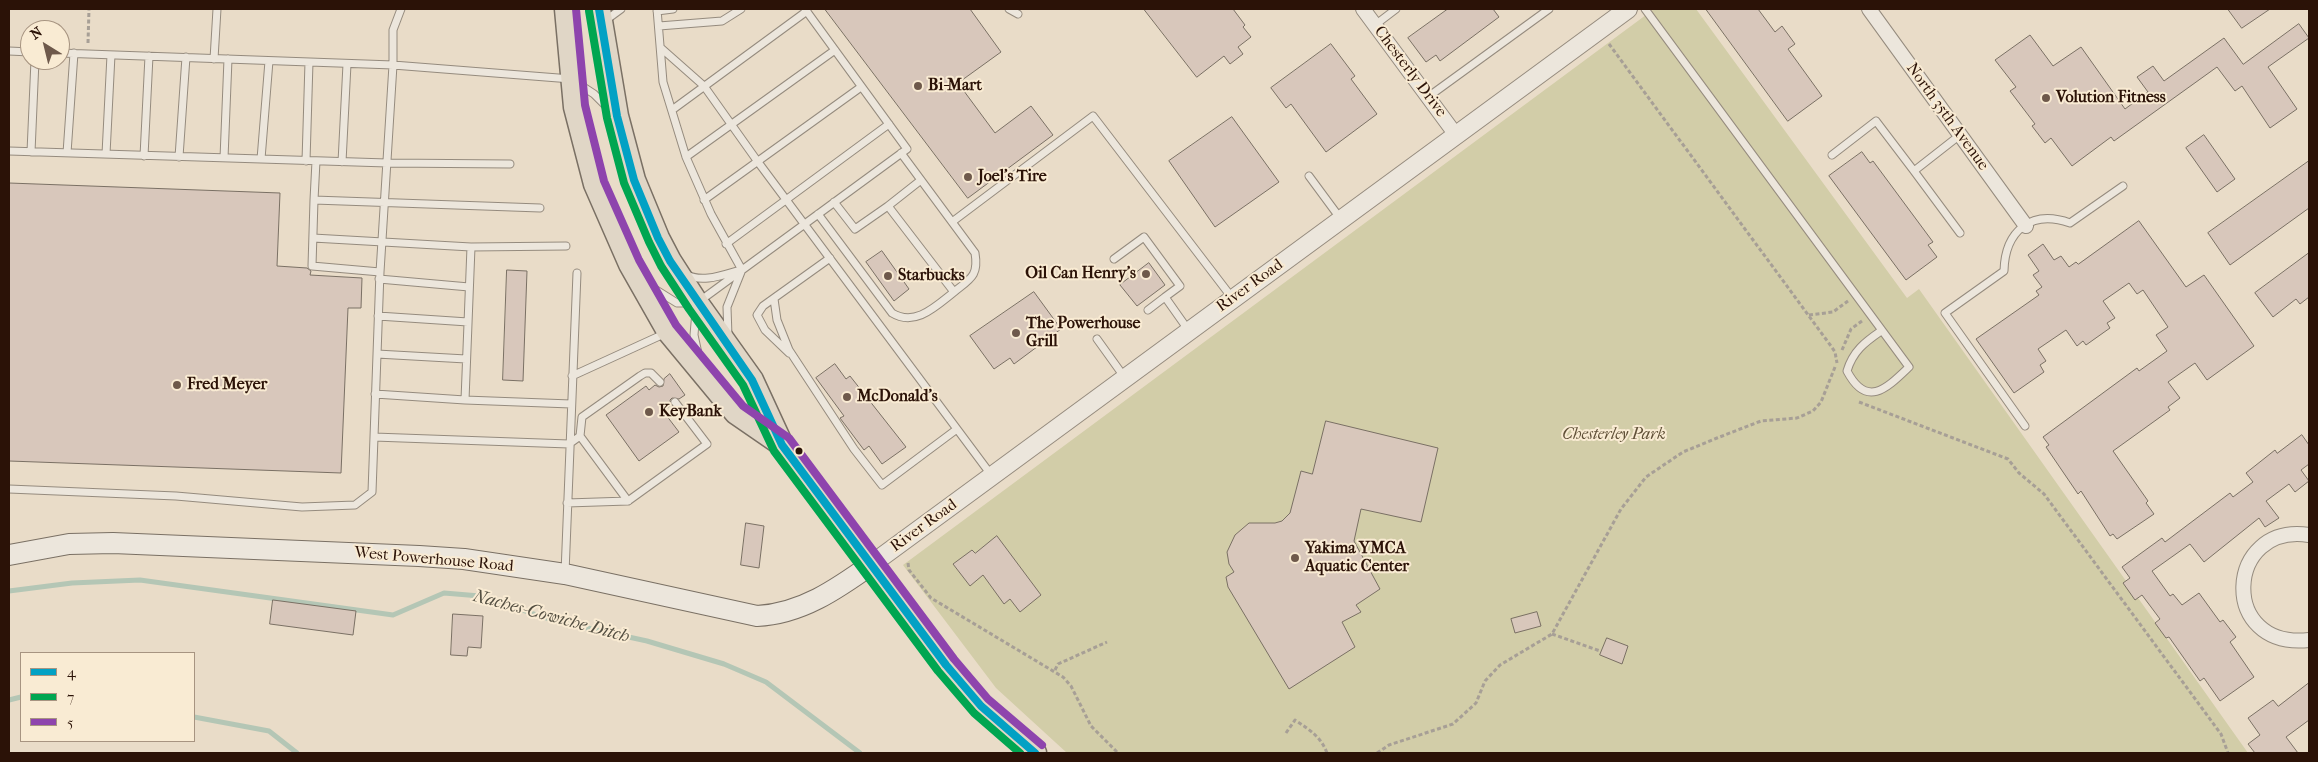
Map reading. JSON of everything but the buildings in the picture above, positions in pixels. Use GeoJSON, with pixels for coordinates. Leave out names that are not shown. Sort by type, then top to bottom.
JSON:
{"type":"FeatureCollection","features":[{"type":"Feature","properties":{"kind":"main road"},"geometry":{"type":"LineString","coordinates":[[566,9],[575,106],[595,184],[630,264],[668,331],[736,413],[782,445]]}},
{"type":"Feature","properties":{"kind":"main road"},"geometry":{"type":"LineString","coordinates":[[600,16],[617,116],[634,180],[658,238],[670,261],[697,304],[752,380],[782,445],[946,665],[981,706],[1034,753]]}},
{"type":"Feature","properties":{"kind":"main road","name":"West Powerhouse Road"},"geometry":{"type":"LineString","coordinates":[[9,555],[69,544],[114,543],[464,559],[565,574],[756,616],[775,615],[802,607],[830,590],[842,586],[872,564]]}},
{"type":"Feature","properties":{"kind":"street","name":"Chesterly Drive"},"geometry":{"type":"LineString","coordinates":[[1363,9],[1456,135]]}},
{"type":"Feature","properties":{"kind":"street","name":"North 35th Avenue"},"geometry":{"type":"LineString","coordinates":[[1869,9],[2026,226]]}},
{"type":"Feature","properties":{"kind":"street","name":"River Road"},"geometry":{"type":"LineString","coordinates":[[872,564],[1624,10]]}},
{"type":"Feature","properties":{"kind":"street"},"geometry":{"type":"LineString","coordinates":[[2309,535],[2290,534],[2273,538],[2258,549],[2248,564],[2242,581],[2243,598],[2249,615],[2261,629],[2276,638],[2293,642],[2309,640]]}},
{"type":"Feature","properties":{"kind":"lane"},"geometry":{"type":"LineString","coordinates":[[214,59],[217,9]]}},
{"type":"Feature","properties":{"kind":"lane"},"geometry":{"type":"LineString","coordinates":[[9,490],[176,496],[302,507],[355,505],[372,492],[378,316],[393,65],[393,30],[401,9]]}},
{"type":"Feature","properties":{"kind":"lane"},"geometry":{"type":"LineString","coordinates":[[600,16],[621,9]]}},
{"type":"Feature","properties":{"kind":"lane"},"geometry":{"type":"LineString","coordinates":[[673,9],[657,10],[663,82],[686,157],[704,200],[726,244],[742,270]]}},
{"type":"Feature","properties":{"kind":"lane"},"geometry":{"type":"LineString","coordinates":[[659,26],[722,21],[741,9]]}},
{"type":"Feature","properties":{"kind":"lane"},"geometry":{"type":"LineString","coordinates":[[1009,9],[1018,14]]}},
{"type":"Feature","properties":{"kind":"lane"},"geometry":{"type":"LineString","coordinates":[[1375,25],[1396,9]]}},
{"type":"Feature","properties":{"kind":"lane"},"geometry":{"type":"LineString","coordinates":[[1428,97],[1549,9]]}},
{"type":"Feature","properties":{"kind":"lane"},"geometry":{"type":"LineString","coordinates":[[1645,9],[1909,367],[1884,390],[1869,392],[1854,384],[1847,371],[1851,359],[1862,345],[1881,331]]}},
{"type":"Feature","properties":{"kind":"lane"},"geometry":{"type":"LineString","coordinates":[[630,264],[651,287],[667,299],[677,303],[697,304],[906,149],[806,10],[672,110]]}},
{"type":"Feature","properties":{"kind":"lane"},"geometry":{"type":"LineString","coordinates":[[661,48],[704,86],[786,200],[992,476]]}},
{"type":"Feature","properties":{"kind":"lane"},"geometry":{"type":"LineString","coordinates":[[686,157],[835,50]]}},
{"type":"Feature","properties":{"kind":"lane"},"geometry":{"type":"LineString","coordinates":[[70,53],[393,65],[571,79],[594,94],[617,116]]}},
{"type":"Feature","properties":{"kind":"lane"},"geometry":{"type":"LineString","coordinates":[[67,153],[74,53]]}},
{"type":"Feature","properties":{"kind":"lane"},"geometry":{"type":"LineString","coordinates":[[106,154],[111,55]]}},
{"type":"Feature","properties":{"kind":"lane"},"geometry":{"type":"LineString","coordinates":[[144,156],[149,56]]}},
{"type":"Feature","properties":{"kind":"lane"},"geometry":{"type":"LineString","coordinates":[[179,157],[186,58]]}},
{"type":"Feature","properties":{"kind":"lane"},"geometry":{"type":"LineString","coordinates":[[224,158],[228,59]]}},
{"type":"Feature","properties":{"kind":"lane"},"geometry":{"type":"LineString","coordinates":[[262,160],[269,61]]}},
{"type":"Feature","properties":{"kind":"lane"},"geometry":{"type":"LineString","coordinates":[[306,161],[310,62]]}},
{"type":"Feature","properties":{"kind":"lane"},"geometry":{"type":"LineString","coordinates":[[342,162],[347,64]]}},
{"type":"Feature","properties":{"kind":"lane"},"geometry":{"type":"LineString","coordinates":[[31,152],[35,70]]}},
{"type":"Feature","properties":{"kind":"lane"},"geometry":{"type":"LineString","coordinates":[[704,200],[862,87]]}},
{"type":"Feature","properties":{"kind":"lane"},"geometry":{"type":"LineString","coordinates":[[952,222],[1093,116],[1233,299]]}},
{"type":"Feature","properties":{"kind":"lane"},"geometry":{"type":"LineString","coordinates":[[1832,155],[1876,121],[1960,233]]}},
{"type":"Feature","properties":{"kind":"lane"},"geometry":{"type":"LineString","coordinates":[[726,244],[889,124]]}},
{"type":"Feature","properties":{"kind":"lane"},"geometry":{"type":"LineString","coordinates":[[1914,171],[1960,135]]}},
{"type":"Feature","properties":{"kind":"lane"},"geometry":{"type":"LineString","coordinates":[[9,151],[387,164],[510,164]]}},
{"type":"Feature","properties":{"kind":"lane"},"geometry":{"type":"LineString","coordinates":[[818,214],[892,313],[901,318],[913,319],[932,309],[974,276],[977,264],[975,253],[901,153]]}},
{"type":"Feature","properties":{"kind":"lane"},"geometry":{"type":"LineString","coordinates":[[316,161],[312,266],[469,287]]}},
{"type":"Feature","properties":{"kind":"lane"},"geometry":{"type":"LineString","coordinates":[[1309,176],[1341,220]]}},
{"type":"Feature","properties":{"kind":"lane"},"geometry":{"type":"LineString","coordinates":[[834,202],[855,229],[921,180]]}},
{"type":"Feature","properties":{"kind":"lane"},"geometry":{"type":"LineString","coordinates":[[2025,426],[1945,313],[2004,271],[2005,255],[2010,241],[2021,228],[2037,220],[2059,220],[2070,224],[2122,186]]}},
{"type":"Feature","properties":{"kind":"lane"},"geometry":{"type":"LineString","coordinates":[[314,200],[540,208]]}},
{"type":"Feature","properties":{"kind":"lane"},"geometry":{"type":"LineString","coordinates":[[888,206],[954,292]]}},
{"type":"Feature","properties":{"kind":"lane"},"geometry":{"type":"LineString","coordinates":[[1114,260],[1144,237],[1180,286],[1148,310]]}},
{"type":"Feature","properties":{"kind":"lane"},"geometry":{"type":"LineString","coordinates":[[313,238],[471,247],[566,246]]}},
{"type":"Feature","properties":{"kind":"lane"},"geometry":{"type":"LineString","coordinates":[[465,400],[471,247]]}},
{"type":"Feature","properties":{"kind":"lane"},"geometry":{"type":"LineString","coordinates":[[795,358],[765,330],[757,315],[763,306],[830,258]]}},
{"type":"Feature","properties":{"kind":"lane"},"geometry":{"type":"LineString","coordinates":[[670,261],[690,277],[711,279],[742,270]]}},
{"type":"Feature","properties":{"kind":"lane"},"geometry":{"type":"LineString","coordinates":[[729,349],[726,307],[742,270]]}},
{"type":"Feature","properties":{"kind":"lane"},"geometry":{"type":"LineString","coordinates":[[565,574],[577,273]]}},
{"type":"Feature","properties":{"kind":"lane"},"geometry":{"type":"LineString","coordinates":[[1165,297],[1190,331]]}},
{"type":"Feature","properties":{"kind":"lane"},"geometry":{"type":"LineString","coordinates":[[774,299],[777,320],[795,358],[854,448],[882,485],[957,429]]}},
{"type":"Feature","properties":{"kind":"lane"},"geometry":{"type":"LineString","coordinates":[[697,304],[694,335],[707,378]]}},
{"type":"Feature","properties":{"kind":"lane"},"geometry":{"type":"LineString","coordinates":[[378,316],[468,322]]}},
{"type":"Feature","properties":{"kind":"lane"},"geometry":{"type":"LineString","coordinates":[[572,376],[659,337],[668,331]]}},
{"type":"Feature","properties":{"kind":"lane"},"geometry":{"type":"LineString","coordinates":[[1097,339],[1125,378]]}},
{"type":"Feature","properties":{"kind":"lane"},"geometry":{"type":"LineString","coordinates":[[377,354],[466,358]]}},
{"type":"Feature","properties":{"kind":"lane"},"geometry":{"type":"LineString","coordinates":[[628,501],[580,436],[582,417],[645,373],[651,373],[660,382]]}},
{"type":"Feature","properties":{"kind":"lane"},"geometry":{"type":"LineString","coordinates":[[375,394],[571,404]]}},
{"type":"Feature","properties":{"kind":"lane"},"geometry":{"type":"LineString","coordinates":[[567,503],[628,501],[708,444],[675,402]]}},
{"type":"Feature","properties":{"kind":"lane"},"geometry":{"type":"LineString","coordinates":[[374,437],[569,444],[580,436]]}},
{"type":"Feature","properties":{"kind":"path"},"geometry":{"type":"LineString","coordinates":[[88,54],[90,9]]}},
{"type":"Feature","properties":{"kind":"path"},"geometry":{"type":"LineString","coordinates":[[1609,44],[1835,352],[1838,370]]}},
{"type":"Feature","properties":{"kind":"path"},"geometry":{"type":"LineString","coordinates":[[1808,315],[1833,312],[1855,296]]}},
{"type":"Feature","properties":{"kind":"path"},"geometry":{"type":"LineString","coordinates":[[1377,753],[1389,745],[1453,724],[1476,703],[1485,681],[1500,665],[1552,634],[1621,510],[1646,477],[1683,452],[1717,438],[1761,421],[1797,418],[1813,411],[1828,388],[1851,329],[1870,315]]}},
{"type":"Feature","properties":{"kind":"path"},"geometry":{"type":"LineString","coordinates":[[1852,397],[1865,406],[2008,458],[2019,473],[2044,494],[2221,734],[2228,753]]}},
{"type":"Feature","properties":{"kind":"path"},"geometry":{"type":"LineString","coordinates":[[908,563],[909,570],[931,598],[1055,670],[1071,686],[1091,726],[1118,753]]}},
{"type":"Feature","properties":{"kind":"path"},"geometry":{"type":"LineString","coordinates":[[1552,634],[1600,651]]}},
{"type":"Feature","properties":{"kind":"path"},"geometry":{"type":"LineString","coordinates":[[1055,670],[1058,664],[1107,642]]}},
{"type":"Feature","properties":{"kind":"path"},"geometry":{"type":"LineString","coordinates":[[1286,733],[1295,720],[1317,736],[1328,753]]}},
{"type":"Feature","properties":{"kind":"green space","name":"Chesterley Park"},"geometry":{"type":"Polygon","coordinates":[[[1654,9],[1696,9],[1907,298],[1919,289],[2248,753],[1067,753],[996,688],[903,565],[1654,9]]]}},
{"type":"Feature","properties":{"kind":"waterway","name":"Naches-Cowiche Ditch"},"geometry":{"type":"LineString","coordinates":[[9,591],[72,583],[140,580],[393,615],[444,593],[480,596],[555,621],[647,641],[724,664],[766,682],[860,753]]}},
{"type":"Feature","properties":{"kind":"waterway"},"geometry":{"type":"LineString","coordinates":[[9,700],[20,697]]}},
{"type":"Feature","properties":{"kind":"waterway"},"geometry":{"type":"LineString","coordinates":[[195,717],[269,731],[297,753]]}},
{"type":"Feature","properties":{"kind":"transit line","name":"5"},"geometry":{"type":"LineString","coordinates":[[576,9],[585,105],[604,181],[639,260],[676,325],[743,406],[789,438],[954,659],[988,699],[1042,745]]}},
{"type":"Feature","properties":{"kind":"transit line","name":"4"},"geometry":{"type":"LineString","coordinates":[[599,9],[617,116],[634,180],[658,238],[670,261],[752,380],[782,445],[946,665],[981,706],[1035,753]]}},
{"type":"Feature","properties":{"kind":"transit line","name":"7"},"geometry":{"type":"LineString","coordinates":[[589,11],[607,118],[624,183],[661,266],[743,385],[774,451],[938,671],[974,713],[1020,753]]}},
{"type":"Feature","properties":{"kind":"place","name":"Bi-Mart"},"geometry":{"type":"Point","coordinates":[918,86]}},
{"type":"Feature","properties":{"kind":"place","name":"Volution Fitness"},"geometry":{"type":"Point","coordinates":[2046,98]}},
{"type":"Feature","properties":{"kind":"place","name":"Joel's Tire"},"geometry":{"type":"Point","coordinates":[968,177]}},
{"type":"Feature","properties":{"kind":"place","name":"Oil Can Henry's"},"geometry":{"type":"Point","coordinates":[1146,274]}},
{"type":"Feature","properties":{"kind":"place","name":"Starbucks"},"geometry":{"type":"Point","coordinates":[888,276]}},
{"type":"Feature","properties":{"kind":"place","name":"The Powerhouse Grill"},"geometry":{"type":"Point","coordinates":[1016,333]}},
{"type":"Feature","properties":{"kind":"place","name":"Fred Meyer"},"geometry":{"type":"Point","coordinates":[177,385]}},
{"type":"Feature","properties":{"kind":"place","name":"McDonald's"},"geometry":{"type":"Point","coordinates":[847,397]}},
{"type":"Feature","properties":{"kind":"place","name":"KeyBank"},"geometry":{"type":"Point","coordinates":[649,412]}},
{"type":"Feature","properties":{"kind":"place","name":"Yakima YMCA Aquatic Center"},"geometry":{"type":"Point","coordinates":[1295,558]}}]}
